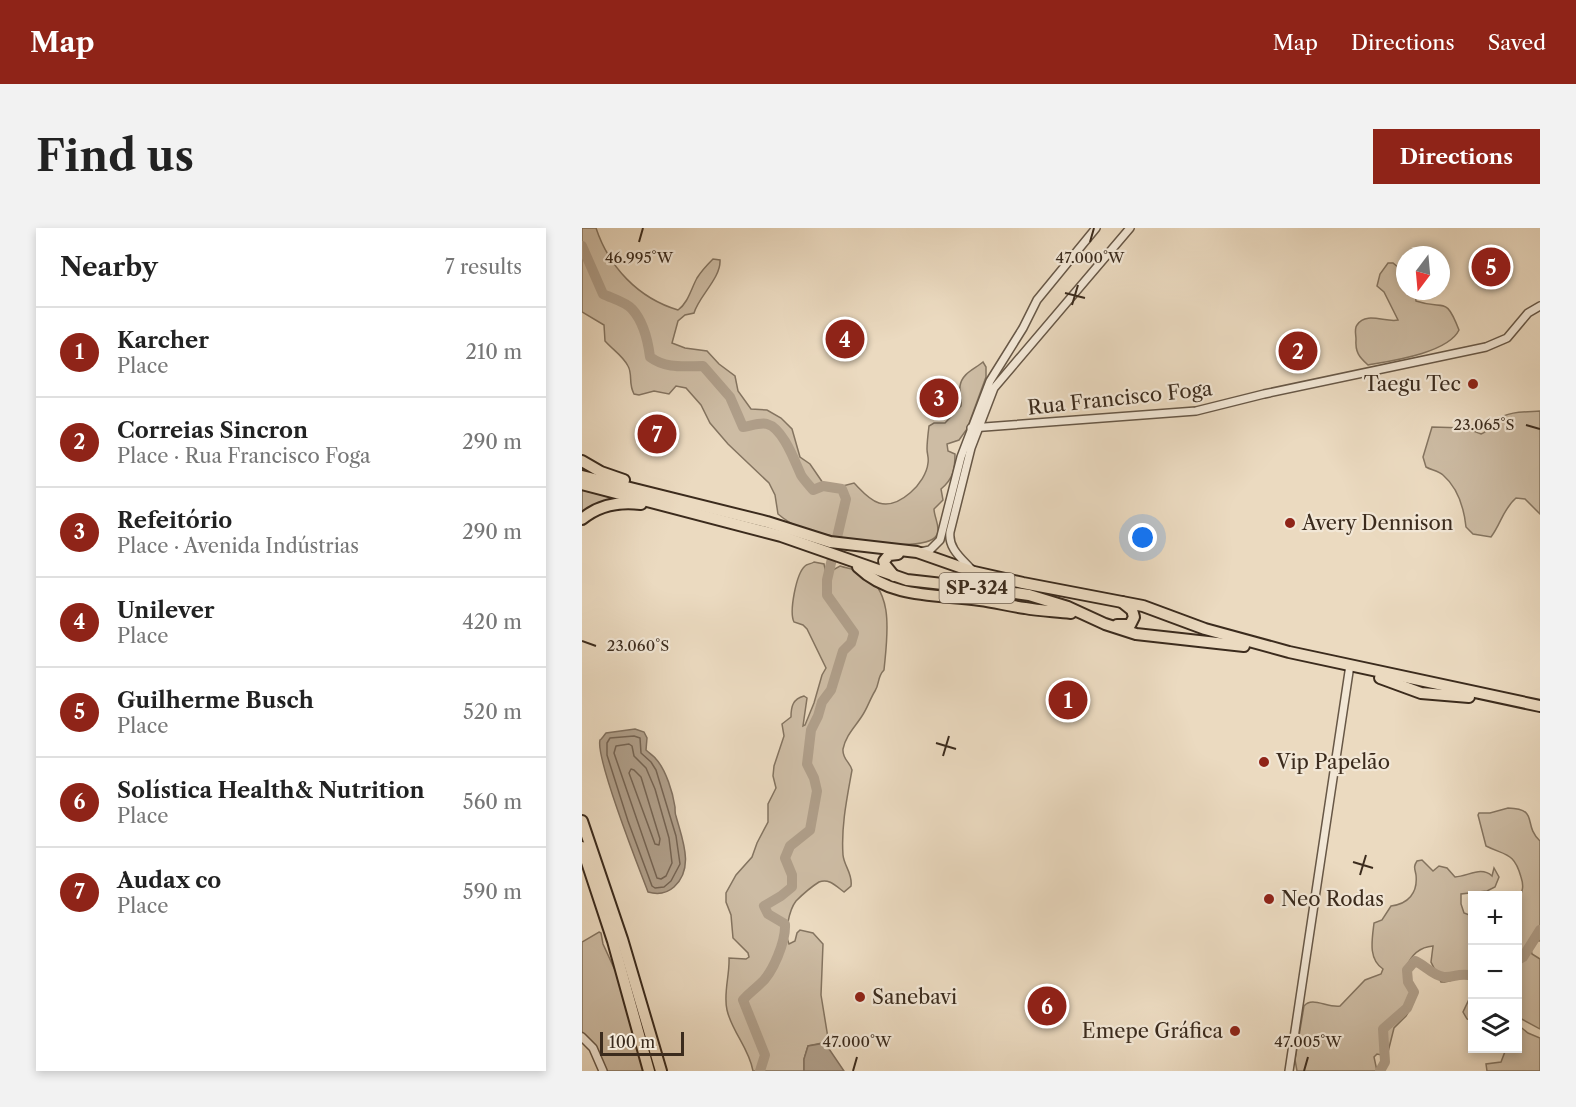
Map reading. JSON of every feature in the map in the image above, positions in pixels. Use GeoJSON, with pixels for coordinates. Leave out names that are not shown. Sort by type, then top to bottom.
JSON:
{"type":"FeatureCollection","features":[{"type":"Feature","properties":{"kind":"highway"},"geometry":{"type":"LineString","coordinates":[[582,461],[687,506]]}},
{"type":"Feature","properties":{"kind":"highway","name":"SP-324"},"geometry":{"type":"LineString","coordinates":[[582,476],[687,506]]}},
{"type":"Feature","properties":{"kind":"highway","name":"SP-324"},"geometry":{"type":"LineString","coordinates":[[582,484],[767,522],[850,561],[922,583],[987,588],[1029,595],[1085,614],[1124,631],[1289,652]]}},
{"type":"Feature","properties":{"kind":"highway"},"geometry":{"type":"LineString","coordinates":[[582,519],[599,508],[618,503],[687,506]]}},
{"type":"Feature","properties":{"kind":"highway","name":"SP-324"},"geometry":{"type":"LineString","coordinates":[[818,544],[917,552],[974,572],[1143,606],[1226,636],[1289,652],[1540,706]]}},
{"type":"Feature","properties":{"kind":"highway"},"geometry":{"type":"LineString","coordinates":[[894,576],[885,565],[887,557],[891,554],[917,552]]}},
{"type":"Feature","properties":{"kind":"highway"},"geometry":{"type":"LineString","coordinates":[[850,561],[880,584],[897,590],[1085,614]]}},
{"type":"Feature","properties":{"kind":"highway"},"geometry":{"type":"LineString","coordinates":[[1105,624],[1127,626],[1131,623],[1134,617],[1132,610],[1121,602]]}},
{"type":"Feature","properties":{"kind":"highway"},"geometry":{"type":"LineString","coordinates":[[582,821],[622,939],[661,1071]]}},
{"type":"Feature","properties":{"kind":"highway"},"geometry":{"type":"LineString","coordinates":[[582,847],[613,942],[649,1071]]}},
{"type":"Feature","properties":{"kind":"street"},"geometry":{"type":"LineString","coordinates":[[974,572],[954,550],[950,537],[974,428],[990,381],[1037,300],[1096,228]]}},
{"type":"Feature","properties":{"kind":"street"},"geometry":{"type":"LineString","coordinates":[[917,552],[930,550],[940,540],[961,457],[994,388],[1130,228]]}},
{"type":"Feature","properties":{"kind":"street","name":"Rua Francisco Foga"},"geometry":{"type":"LineString","coordinates":[[974,428],[1196,411],[1264,394],[1486,347],[1507,338],[1528,313],[1540,306]]}},
{"type":"Feature","properties":{"kind":"street"},"geometry":{"type":"LineString","coordinates":[[1289,1071],[1355,667]]}},
{"type":"Feature","properties":{"kind":"street"},"geometry":{"type":"LineString","coordinates":[[582,1037],[593,1048],[603,1071]]}},
{"type":"Feature","properties":{"kind":"shaded area"},"geometry":{"type":"Polygon","coordinates":[[[582,228],[596,228],[617,268],[638,289],[650,298],[678,310],[687,300],[703,270],[713,259],[720,260],[714,280],[694,313],[685,315],[678,321],[672,343],[685,348],[707,351],[735,376],[738,391],[751,409],[767,410],[781,418],[792,429],[800,457],[810,464],[823,483],[839,487],[854,483],[875,502],[887,504],[895,502],[917,486],[928,463],[929,426],[934,423],[945,423],[961,406],[961,382],[966,375],[983,362],[986,367],[986,377],[967,429],[959,440],[947,444],[948,451],[955,454],[954,465],[951,478],[941,489],[943,500],[934,509],[937,535],[928,541],[894,544],[830,535],[795,525],[778,514],[775,495],[769,483],[728,444],[710,423],[701,405],[686,388],[676,386],[669,394],[654,391],[634,394],[628,366],[605,341],[604,325],[582,312],[582,228]]]}},
{"type":"Feature","properties":{"kind":"shaded area"},"geometry":{"type":"Polygon","coordinates":[[[1388,263],[1396,266],[1396,300],[1416,300],[1447,308],[1459,330],[1453,338],[1443,345],[1418,355],[1368,365],[1357,351],[1355,330],[1357,325],[1371,318],[1398,320],[1384,292],[1377,286],[1380,274],[1388,263]]]}},
{"type":"Feature","properties":{"kind":"shaded area"},"geometry":{"type":"Polygon","coordinates":[[[1540,411],[1540,514],[1525,499],[1516,498],[1508,507],[1491,537],[1473,534],[1466,527],[1462,506],[1453,486],[1441,474],[1426,467],[1423,457],[1432,427],[1466,428],[1481,434],[1488,430],[1496,420],[1506,415],[1540,411]]]}},
{"type":"Feature","properties":{"kind":"shaded area"},"geometry":{"type":"Polygon","coordinates":[[[582,490],[618,499],[582,515],[582,490]]]}},
{"type":"Feature","properties":{"kind":"shaded area"},"geometry":{"type":"Polygon","coordinates":[[[814,562],[824,564],[827,578],[831,571],[840,566],[859,571],[871,579],[879,589],[884,602],[887,629],[884,670],[880,675],[877,688],[848,735],[843,749],[852,770],[843,833],[844,859],[851,878],[851,886],[844,892],[829,882],[819,882],[796,901],[788,922],[789,944],[795,941],[800,930],[813,933],[823,944],[821,995],[827,1042],[808,1046],[804,1059],[804,1071],[753,1071],[748,1055],[729,1018],[726,1004],[729,958],[746,959],[749,957],[748,953],[733,938],[726,893],[736,875],[752,857],[768,822],[768,804],[776,788],[773,776],[774,766],[784,736],[782,724],[791,717],[795,701],[804,696],[807,698],[803,726],[805,725],[826,668],[807,629],[794,622],[793,617],[793,602],[799,577],[805,566],[814,562]]]}},
{"type":"Feature","properties":{"kind":"shaded area"},"geometry":{"type":"Polygon","coordinates":[[[1508,808],[1524,811],[1540,841],[1540,941],[1533,940],[1530,945],[1532,954],[1540,959],[1540,1029],[1522,1019],[1522,880],[1512,859],[1486,846],[1478,815],[1479,813],[1490,813],[1508,808]]]}},
{"type":"Feature","properties":{"kind":"shaded area"},"geometry":{"type":"Polygon","coordinates":[[[1422,860],[1433,871],[1439,866],[1447,868],[1455,877],[1479,872],[1492,876],[1494,868],[1499,877],[1495,887],[1487,891],[1468,891],[1468,893],[1461,894],[1464,913],[1468,914],[1468,978],[1441,982],[1431,962],[1433,946],[1424,948],[1410,959],[1406,968],[1414,998],[1412,1006],[1394,1028],[1387,1056],[1377,1054],[1374,1057],[1377,1071],[1297,1071],[1295,1060],[1304,1006],[1315,1002],[1340,1006],[1365,980],[1381,974],[1383,969],[1375,960],[1372,949],[1374,923],[1382,920],[1391,906],[1402,903],[1411,896],[1415,887],[1417,861],[1422,860]]]}},
{"type":"Feature","properties":{"kind":"shaded area"},"geometry":{"type":"Polygon","coordinates":[[[599,932],[617,971],[648,1071],[601,1071],[582,1031],[582,942],[599,932]]]}},
{"type":"Feature","properties":{"kind":"shaded area"},"geometry":{"type":"Polygon","coordinates":[[[1468,1001],[1468,1019],[1463,1012],[1468,1001]]]}},
{"type":"Feature","properties":{"kind":"shaded area"},"geometry":{"type":"Polygon","coordinates":[[[1522,1028],[1540,1038],[1540,1071],[1487,1071],[1486,1064],[1501,1062],[1504,1053],[1522,1053],[1522,1028]]]}},
{"type":"Feature","properties":{"kind":"water"},"geometry":{"type":"Polygon","coordinates":[[[635,729],[644,732],[647,738],[646,750],[660,764],[666,775],[684,844],[684,871],[674,887],[662,893],[648,892],[619,814],[600,751],[600,740],[606,733],[635,729]]]}},
{"type":"Feature","properties":{"kind":"water"},"geometry":{"type":"Polygon","coordinates":[[[825,1043],[844,1071],[804,1071],[804,1059],[808,1046],[825,1043]]]}},
{"type":"Feature","properties":{"kind":"waterway"},"geometry":{"type":"LineString","coordinates":[[582,246],[603,294],[626,304],[636,314],[648,344],[650,357],[669,365],[703,366],[730,397],[743,427],[762,423],[773,427],[783,438],[801,475],[813,490],[823,486],[842,489],[846,499],[827,580],[827,595],[854,633],[851,643],[843,651],[831,690],[822,702],[811,730],[807,764],[817,791],[810,830],[790,846],[785,858],[792,875],[792,887],[764,906],[768,914],[785,924],[781,948],[765,979],[743,1000],[765,1055],[760,1071]]}},
{"type":"Feature","properties":{"kind":"waterway"},"geometry":{"type":"LineString","coordinates":[[1522,958],[1540,930]]}},
{"type":"Feature","properties":{"kind":"waterway"},"geometry":{"type":"LineString","coordinates":[[1380,1071],[1385,1062],[1383,1029],[1407,1008],[1414,992],[1408,982],[1407,970],[1415,961],[1440,976],[1468,975]]}},
{"type":"Feature","properties":{"kind":"place","name":"Guilherme Busch"},"geometry":{"type":"Point","coordinates":[1491,267]}},
{"type":"Feature","properties":{"kind":"place","name":"Unilever"},"geometry":{"type":"Point","coordinates":[845,339]}},
{"type":"Feature","properties":{"kind":"place","name":"Correias Sincron"},"geometry":{"type":"Point","coordinates":[1298,351]}},
{"type":"Feature","properties":{"kind":"place","name":"Taegu Tec"},"geometry":{"type":"Point","coordinates":[1473,384]}},
{"type":"Feature","properties":{"kind":"place","name":"Refeitório"},"geometry":{"type":"Point","coordinates":[939,398]}},
{"type":"Feature","properties":{"kind":"place","name":"Audax co"},"geometry":{"type":"Point","coordinates":[657,434]}},
{"type":"Feature","properties":{"kind":"place","name":"Avery Dennison"},"geometry":{"type":"Point","coordinates":[1290,523]}},
{"type":"Feature","properties":{"kind":"place","name":"Karcher"},"geometry":{"type":"Point","coordinates":[1068,700]}},
{"type":"Feature","properties":{"kind":"place","name":"Vip Papelão"},"geometry":{"type":"Point","coordinates":[1264,762]}},
{"type":"Feature","properties":{"kind":"place","name":"Neo Rodas"},"geometry":{"type":"Point","coordinates":[1269,899]}},
{"type":"Feature","properties":{"kind":"place","name":"Sanebavi"},"geometry":{"type":"Point","coordinates":[860,997]}},
{"type":"Feature","properties":{"kind":"place","name":"Solística Health& Nutrition"},"geometry":{"type":"Point","coordinates":[1047,1006]}},
{"type":"Feature","properties":{"kind":"place","name":"Emepe Gráfica"},"geometry":{"type":"Point","coordinates":[1235,1031]}}]}
